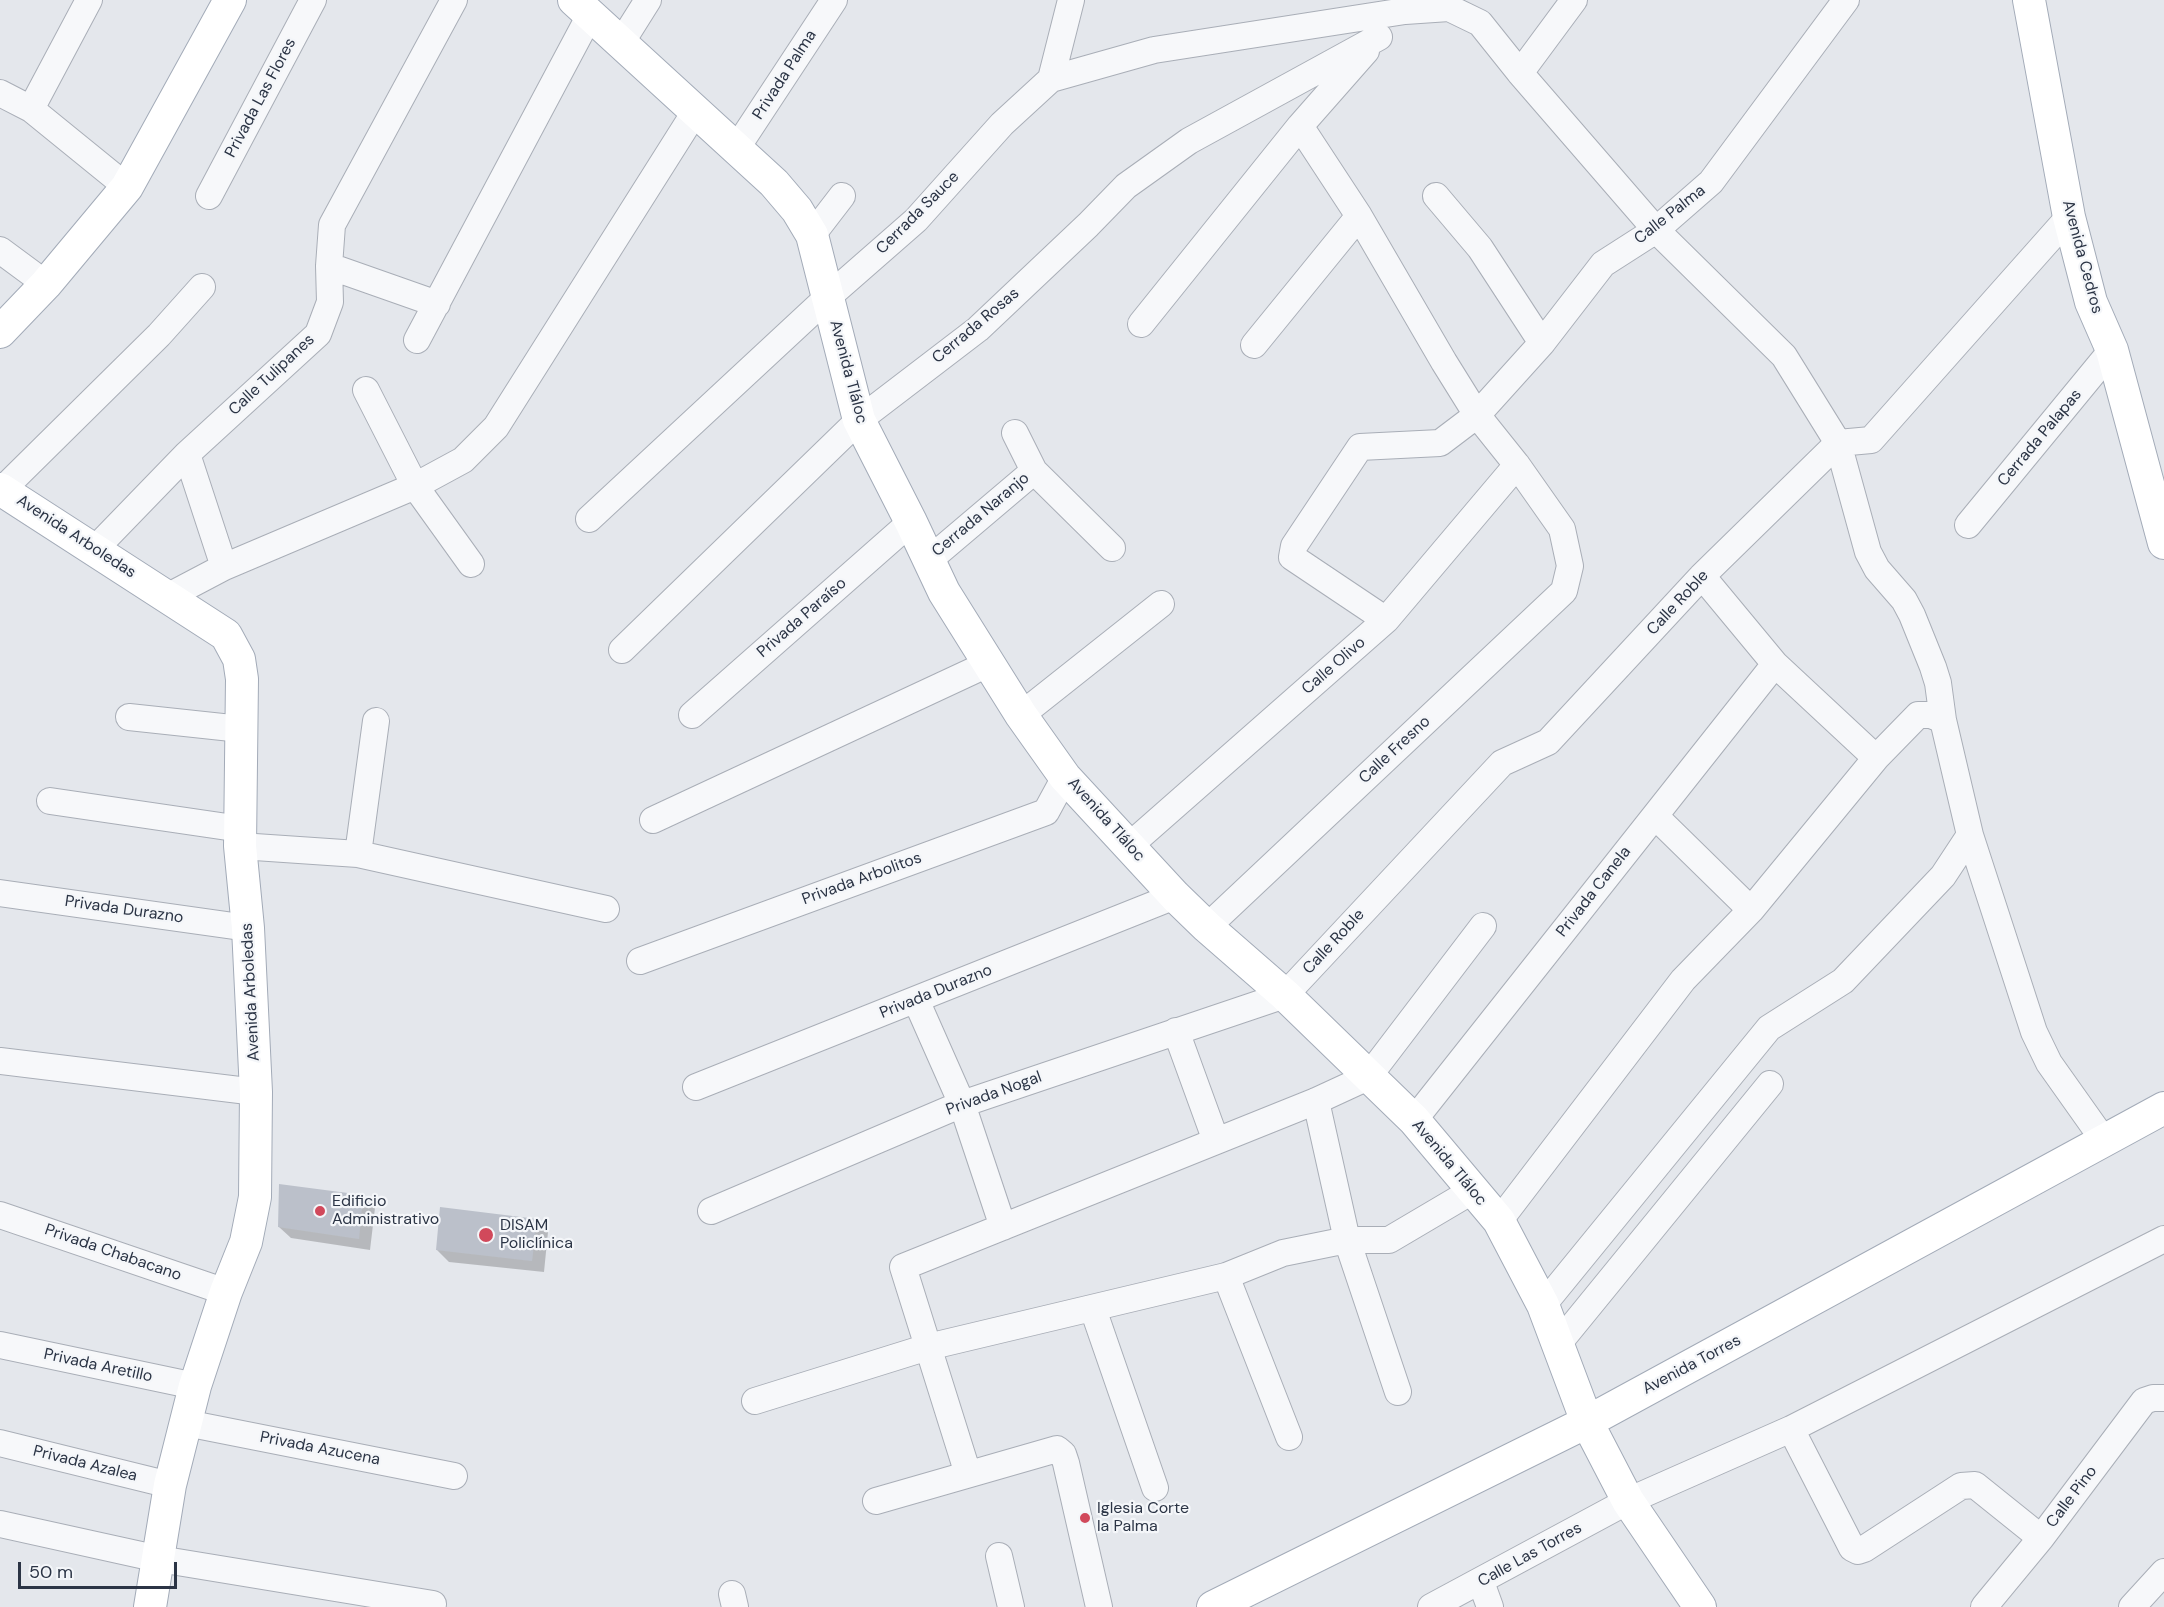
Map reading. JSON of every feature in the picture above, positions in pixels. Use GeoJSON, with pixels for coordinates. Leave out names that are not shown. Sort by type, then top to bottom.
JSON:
{"type":"FeatureCollection","features":[{"type":"Feature","properties":{"kind":"main road"},"geometry":{"type":"LineString","coordinates":[[0,332],[46,284],[127,187],[230,0]]}},
{"type":"Feature","properties":{"kind":"main road","name":"Avenida Cedros"},"geometry":{"type":"LineString","coordinates":[[2029,0],[2069,217],[2091,302],[2112,350],[2164,543]]}},
{"type":"Feature","properties":{"kind":"main road","name":"Avenida Tláloc"},"geometry":{"type":"LineString","coordinates":[[582,8],[774,183],[796,210],[812,235],[859,420],[944,592],[1021,715],[1065,777],[1175,896],[1285,995],[1414,1120],[1499,1221],[1543,1305],[1587,1422],[1628,1501],[1701,1607]]}},
{"type":"Feature","properties":{"kind":"main road","name":"Avenida Arboledas"},"geometry":{"type":"LineString","coordinates":[[1,490],[226,635],[239,659],[242,679],[240,838],[248,928],[256,1092],[255,1197],[246,1242],[226,1292],[195,1386],[170,1485],[150,1607]]}},
{"type":"Feature","properties":{"kind":"main road","name":"Avenida Torres"},"geometry":{"type":"LineString","coordinates":[[1213,1607],[1587,1422],[2164,1108]]}},
{"type":"Feature","properties":{"kind":"street"},"geometry":{"type":"LineString","coordinates":[[31,109],[89,0]]}},
{"type":"Feature","properties":{"kind":"street","name":"Privada Las Flores"},"geometry":{"type":"LineString","coordinates":[[209,196],[313,0]]}},
{"type":"Feature","properties":{"kind":"street","name":"Calle Tulipanes"},"geometry":{"type":"LineString","coordinates":[[95,549],[187,454],[318,334],[330,302],[329,266],[332,225],[454,0]]}},
{"type":"Feature","properties":{"kind":"street"},"geometry":{"type":"LineString","coordinates":[[621,43],[648,0]]}},
{"type":"Feature","properties":{"kind":"street","name":"Privada Palma"},"geometry":{"type":"LineString","coordinates":[[736,149],[834,0]]}},
{"type":"Feature","properties":{"kind":"street"},"geometry":{"type":"LineString","coordinates":[[1071,0],[1051,79],[1154,50],[1409,5],[1449,8],[1480,23],[1520,73],[1656,230],[1784,356],[1838,443],[1868,552],[1877,569],[1904,600],[1912,615],[1938,684],[1943,720],[1970,835],[2034,1032],[2049,1063],[2105,1142]]}},
{"type":"Feature","properties":{"kind":"street"},"geometry":{"type":"LineString","coordinates":[[1520,73],[1574,0]]}},
{"type":"Feature","properties":{"kind":"street","name":"Calle Palma"},"geometry":{"type":"LineString","coordinates":[[1386,620],[1300,564],[1293,557],[1294,546],[1360,447],[1440,443],[1477,415],[1542,342],[1603,264],[1656,230],[1711,182],[1846,0]]}},
{"type":"Feature","properties":{"kind":"street"},"geometry":{"type":"LineString","coordinates":[[1141,324],[1300,126],[1409,5]]}},
{"type":"Feature","properties":{"kind":"street"},"geometry":{"type":"LineString","coordinates":[[417,340],[437,304],[582,8]]}},
{"type":"Feature","properties":{"kind":"street","name":"Cerrada Rosas"},"geometry":{"type":"LineString","coordinates":[[622,650],[859,420],[978,329],[1126,186],[1189,141],[1379,37]]}},
{"type":"Feature","properties":{"kind":"street","name":"Cerrada Sauce"},"geometry":{"type":"LineString","coordinates":[[589,519],[828,297],[916,220],[1002,124],[1051,79]]}},
{"type":"Feature","properties":{"kind":"street"},"geometry":{"type":"LineString","coordinates":[[0,93],[31,109],[127,187]]}},
{"type":"Feature","properties":{"kind":"street"},"geometry":{"type":"LineString","coordinates":[[167,597],[224,567],[415,486],[463,460],[496,427],[695,112]]}},
{"type":"Feature","properties":{"kind":"street"},"geometry":{"type":"LineString","coordinates":[[1300,126],[1359,216],[1443,362],[1477,415],[1517,465]]}},
{"type":"Feature","properties":{"kind":"street"},"geometry":{"type":"LineString","coordinates":[[812,235],[842,196]]}},
{"type":"Feature","properties":{"kind":"street"},"geometry":{"type":"LineString","coordinates":[[1436,196],[1480,248],[1542,342]]}},
{"type":"Feature","properties":{"kind":"street"},"geometry":{"type":"LineString","coordinates":[[1254,345],[1359,216]]}},
{"type":"Feature","properties":{"kind":"street"},"geometry":{"type":"LineString","coordinates":[[1838,443],[1871,440],[2069,217]]}},
{"type":"Feature","properties":{"kind":"street"},"geometry":{"type":"LineString","coordinates":[[0,250],[46,284]]}},
{"type":"Feature","properties":{"kind":"street"},"geometry":{"type":"LineString","coordinates":[[329,266],[437,304]]}},
{"type":"Feature","properties":{"kind":"street"},"geometry":{"type":"LineString","coordinates":[[1,490],[159,335],[202,287]]}},
{"type":"Feature","properties":{"kind":"street","name":"Cerrada Palapas"},"geometry":{"type":"LineString","coordinates":[[1968,525],[2112,350]]}},
{"type":"Feature","properties":{"kind":"street"},"geometry":{"type":"LineString","coordinates":[[366,390],[415,486],[471,564]]}},
{"type":"Feature","properties":{"kind":"street"},"geometry":{"type":"LineString","coordinates":[[1015,433],[1034,471],[1112,548]]}},
{"type":"Feature","properties":{"kind":"street","name":"Calle Roble"},"geometry":{"type":"LineString","coordinates":[[1285,995],[1502,763],[1548,742],[1702,576],[1838,443]]}},
{"type":"Feature","properties":{"kind":"street"},"geometry":{"type":"LineString","coordinates":[[187,454],[224,567]]}},
{"type":"Feature","properties":{"kind":"street","name":"Calle Fresno"},"geometry":{"type":"LineString","coordinates":[[1207,927],[1564,591],[1570,566],[1562,529],[1517,465]]}},
{"type":"Feature","properties":{"kind":"street","name":"Calle Olivo"},"geometry":{"type":"LineString","coordinates":[[1130,846],[1386,620],[1517,465]]}},
{"type":"Feature","properties":{"kind":"street","name":"Cerrada Naranjo"},"geometry":{"type":"LineString","coordinates":[[929,560],[1034,471]]}},
{"type":"Feature","properties":{"kind":"street","name":"Privada Paraíso"},"geometry":{"type":"LineString","coordinates":[[692,715],[911,522]]}},
{"type":"Feature","properties":{"kind":"street"},"geometry":{"type":"LineString","coordinates":[[1702,576],[1775,664],[1876,758]]}},
{"type":"Feature","properties":{"kind":"street"},"geometry":{"type":"LineString","coordinates":[[1021,715],[1161,604]]}},
{"type":"Feature","properties":{"kind":"street"},"geometry":{"type":"LineString","coordinates":[[653,820],[990,663]]}},
{"type":"Feature","properties":{"kind":"street","name":"Privada Canela"},"geometry":{"type":"LineString","coordinates":[[1414,1120],[1775,664]]}},
{"type":"Feature","properties":{"kind":"street"},"geometry":{"type":"LineString","coordinates":[[1499,1221],[1683,980],[1751,910],[1876,758],[1918,715],[1931,715],[1943,720]]}},
{"type":"Feature","properties":{"kind":"street"},"geometry":{"type":"LineString","coordinates":[[129,717],[241,729]]}},
{"type":"Feature","properties":{"kind":"street"},"geometry":{"type":"LineString","coordinates":[[358,854],[376,721]]}},
{"type":"Feature","properties":{"kind":"street","name":"Privada Arbolitos"},"geometry":{"type":"LineString","coordinates":[[640,961],[1046,812],[1065,777]]}},
{"type":"Feature","properties":{"kind":"street"},"geometry":{"type":"LineString","coordinates":[[50,801],[240,838],[358,854],[606,909]]}},
{"type":"Feature","properties":{"kind":"street"},"geometry":{"type":"LineString","coordinates":[[1655,816],[1751,910]]}},
{"type":"Feature","properties":{"kind":"street"},"geometry":{"type":"LineString","coordinates":[[1543,1305],[1769,1028],[1843,981],[1943,876],[1970,835]]}},
{"type":"Feature","properties":{"kind":"street","name":"Privada Durazno"},"geometry":{"type":"LineString","coordinates":[[0,893],[248,928]]}},
{"type":"Feature","properties":{"kind":"street","name":"Privada Durazno"},"geometry":{"type":"LineString","coordinates":[[696,1087],[1175,896]]}},
{"type":"Feature","properties":{"kind":"street"},"geometry":{"type":"LineString","coordinates":[[968,1474],[903,1267],[1316,1101],[1368,1077],[1483,926]]}},
{"type":"Feature","properties":{"kind":"street","name":"Privada Nogal"},"geometry":{"type":"LineString","coordinates":[[711,1211],[962,1104],[1285,995]]}},
{"type":"Feature","properties":{"kind":"street"},"geometry":{"type":"LineString","coordinates":[[916,1000],[962,1104],[1003,1227]]}},
{"type":"Feature","properties":{"kind":"street"},"geometry":{"type":"LineString","coordinates":[[1176,1031],[1216,1141]]}},
{"type":"Feature","properties":{"kind":"street"},"geometry":{"type":"LineString","coordinates":[[0,1061],[256,1092]]}},
{"type":"Feature","properties":{"kind":"street"},"geometry":{"type":"LineString","coordinates":[[1558,1344],[1770,1084]]}},
{"type":"Feature","properties":{"kind":"street"},"geometry":{"type":"LineString","coordinates":[[1316,1101],[1347,1240],[1398,1392]]}},
{"type":"Feature","properties":{"kind":"street"},"geometry":{"type":"LineString","coordinates":[[755,1401],[928,1347],[1226,1276],[1283,1253],[1347,1240],[1389,1240],[1472,1191]]}},
{"type":"Feature","properties":{"kind":"street","name":"Privada Chabacano"},"geometry":{"type":"LineString","coordinates":[[0,1215],[226,1292]]}},
{"type":"Feature","properties":{"kind":"street","name":"Calle Las Torres"},"geometry":{"type":"LineString","coordinates":[[1431,1607],[1628,1501],[1791,1429],[2164,1239]]}},
{"type":"Feature","properties":{"kind":"street"},"geometry":{"type":"LineString","coordinates":[[1226,1276],[1289,1437]]}},
{"type":"Feature","properties":{"kind":"street"},"geometry":{"type":"LineString","coordinates":[[1092,1309],[1155,1488]]}},
{"type":"Feature","properties":{"kind":"street","name":"Privada Aretillo"},"geometry":{"type":"LineString","coordinates":[[0,1345],[195,1386]]}},
{"type":"Feature","properties":{"kind":"street","name":"Calle Pino"},"geometry":{"type":"LineString","coordinates":[[1984,1607],[2041,1538],[2144,1401],[2164,1398]]}},
{"type":"Feature","properties":{"kind":"street","name":"Privada Azucena"},"geometry":{"type":"LineString","coordinates":[[186,1423],[454,1476]]}},
{"type":"Feature","properties":{"kind":"street"},"geometry":{"type":"LineString","coordinates":[[1791,1429],[1852,1548],[1858,1551],[1864,1550],[1961,1486],[1968,1484],[1975,1485],[2041,1538]]}},
{"type":"Feature","properties":{"kind":"street","name":"Privada Azalea"},"geometry":{"type":"LineString","coordinates":[[0,1443],[170,1485]]}},
{"type":"Feature","properties":{"kind":"street"},"geometry":{"type":"LineString","coordinates":[[876,1501],[1057,1449],[1063,1454],[1099,1607]]}},
{"type":"Feature","properties":{"kind":"street"},"geometry":{"type":"LineString","coordinates":[[0,1524],[159,1559],[433,1604]]}},
{"type":"Feature","properties":{"kind":"street"},"geometry":{"type":"LineString","coordinates":[[999,1556],[1011,1607]]}},
{"type":"Feature","properties":{"kind":"street"},"geometry":{"type":"LineString","coordinates":[[2132,1607],[2164,1572]]}},
{"type":"Feature","properties":{"kind":"street"},"geometry":{"type":"LineString","coordinates":[[1481,1582],[1490,1607]]}},
{"type":"Feature","properties":{"kind":"building","name":"Edificio Administrativo"},"geometry":{"type":"Polygon","coordinates":[[[279,1184],[363,1195],[359,1239],[278,1227],[279,1184]]]}},
{"type":"Feature","properties":{"kind":"building","name":"DISAM Policlínica"},"geometry":{"type":"Polygon","coordinates":[[[440,1207],[537,1219],[532,1261],[436,1250],[440,1207]]]}},
{"type":"Feature","properties":{"kind":"place","name":"Edificio Administrativo"},"geometry":{"type":"Point","coordinates":[320,1211]}},
{"type":"Feature","properties":{"kind":"place","name":"DISAM Policlínica"},"geometry":{"type":"Point","coordinates":[486,1235]}},
{"type":"Feature","properties":{"kind":"place","name":"Iglesia Corte la Palma"},"geometry":{"type":"Point","coordinates":[1085,1518]}}]}
